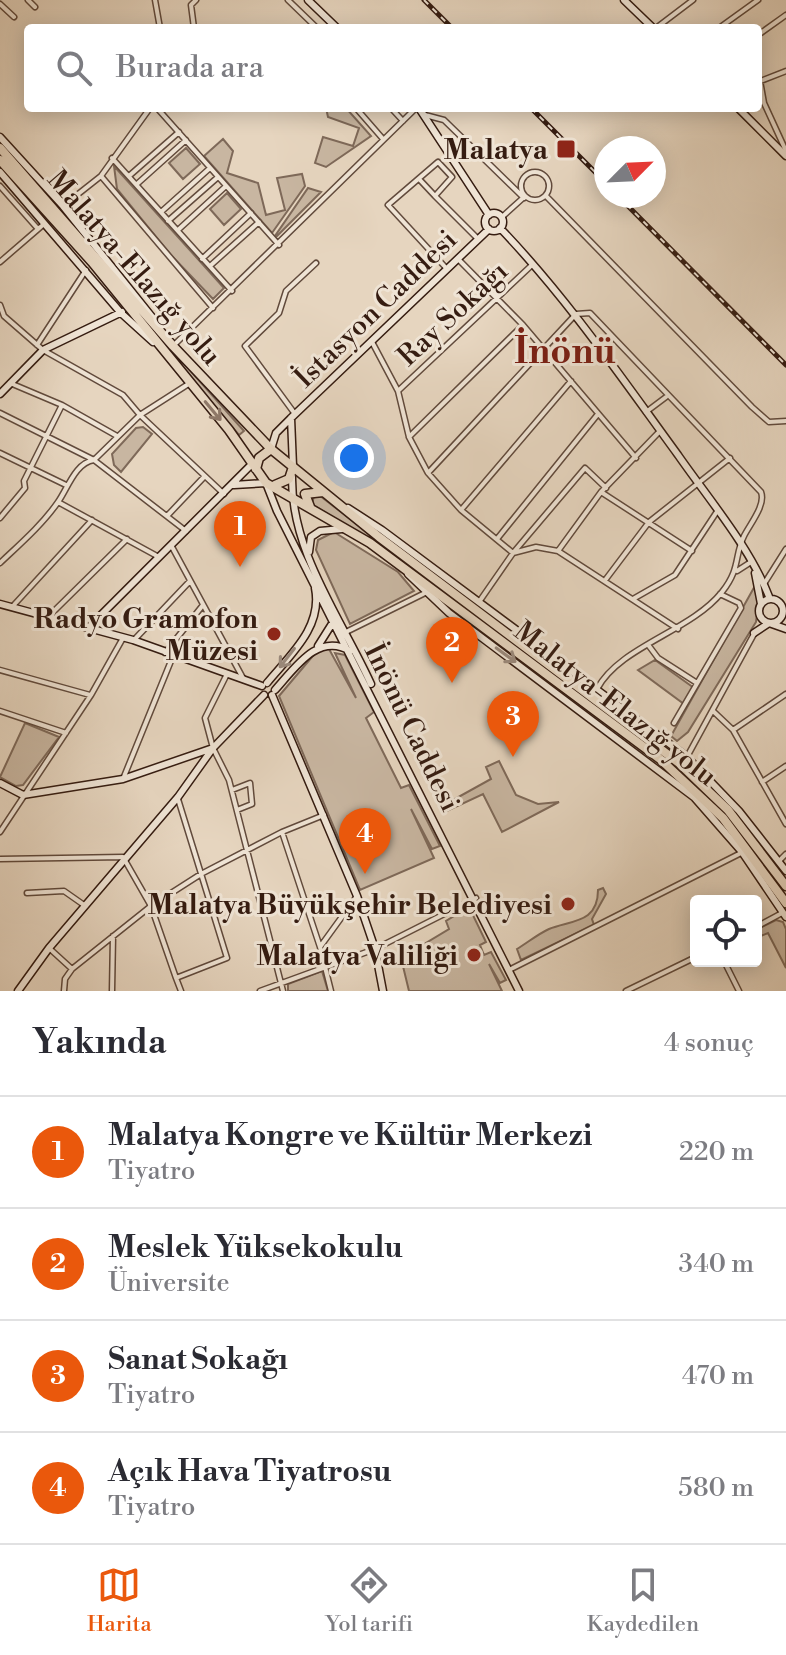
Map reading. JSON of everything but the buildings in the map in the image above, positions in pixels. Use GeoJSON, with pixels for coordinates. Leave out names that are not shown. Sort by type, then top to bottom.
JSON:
{"type":"FeatureCollection","features":[{"type":"Feature","properties":{"kind":"highway","name":"Malatya-Elazığ yolu"},"geometry":{"type":"LineString","coordinates":[[0,148],[239,418],[292,470],[679,763],[728,810],[786,886]]}},
{"type":"Feature","properties":{"kind":"highway","name":"Malatya-Elazığ yolu"},"geometry":{"type":"LineString","coordinates":[[0,160],[125,311],[166,354],[270,484],[404,568],[660,759],[723,818],[785,911]]}},
{"type":"Feature","properties":{"kind":"highway"},"geometry":{"type":"LineString","coordinates":[[229,430],[238,440],[246,442],[246,430],[239,418]]}},
{"type":"Feature","properties":{"kind":"highway"},"geometry":{"type":"LineString","coordinates":[[256,464],[271,449]]}},
{"type":"Feature","properties":{"kind":"highway"},"geometry":{"type":"LineString","coordinates":[[270,484],[284,483],[292,470]]}},
{"type":"Feature","properties":{"kind":"highway"},"geometry":{"type":"LineString","coordinates":[[318,514],[304,496],[310,491],[323,492]]}},
{"type":"Feature","properties":{"kind":"main road"},"geometry":{"type":"LineString","coordinates":[[308,0],[333,24]]}},
{"type":"Feature","properties":{"kind":"main road"},"geometry":{"type":"LineString","coordinates":[[628,1],[651,24]]}},
{"type":"Feature","properties":{"kind":"main road"},"geometry":{"type":"LineString","coordinates":[[422,112],[489,215],[502,217],[500,228]]}},
{"type":"Feature","properties":{"kind":"main road"},"geometry":{"type":"LineString","coordinates":[[742,112],[786,154]]}},
{"type":"Feature","properties":{"kind":"main road"},"geometry":{"type":"LineString","coordinates":[[0,137],[63,206],[148,308],[171,343]]}},
{"type":"Feature","properties":{"kind":"main road"},"geometry":{"type":"LineString","coordinates":[[0,172],[125,311],[40,348],[4,388]]}},
{"type":"Feature","properties":{"kind":"main road"},"geometry":{"type":"LineString","coordinates":[[489,215],[485,223],[489,229],[500,228]]}},
{"type":"Feature","properties":{"kind":"main road"},"geometry":{"type":"LineString","coordinates":[[500,228],[576,314],[718,510],[751,562],[772,600],[783,612],[786,629],[769,623],[760,608],[751,562]]}},
{"type":"Feature","properties":{"kind":"main road","name":"İstasyon Caddesi"},"geometry":{"type":"LineString","coordinates":[[271,449],[276,433],[489,229]]}},
{"type":"Feature","properties":{"kind":"main road"},"geometry":{"type":"LineString","coordinates":[[293,416],[291,499],[310,560],[334,616]]}},
{"type":"Feature","properties":{"kind":"main road"},"geometry":{"type":"LineString","coordinates":[[89,627],[157,556],[256,464]]}},
{"type":"Feature","properties":{"kind":"main road"},"geometry":{"type":"LineString","coordinates":[[234,485],[270,484]]}},
{"type":"Feature","properties":{"kind":"main road","name":"İnönü Caddesi"},"geometry":{"type":"LineString","coordinates":[[270,484],[314,581],[520,991]]}},
{"type":"Feature","properties":{"kind":"main road"},"geometry":{"type":"LineString","coordinates":[[342,507],[366,518],[688,758],[739,811],[786,871]]}},
{"type":"Feature","properties":{"kind":"main road"},"geometry":{"type":"LineString","coordinates":[[310,560],[311,537],[331,528],[347,530]]}},
{"type":"Feature","properties":{"kind":"main road"},"geometry":{"type":"LineString","coordinates":[[404,568],[425,593],[695,798]]}},
{"type":"Feature","properties":{"kind":"main road"},"geometry":{"type":"LineString","coordinates":[[264,695],[265,685],[318,613],[314,581]]}},
{"type":"Feature","properties":{"kind":"main road"},"geometry":{"type":"LineString","coordinates":[[772,600],[786,600],[780,619],[754,633],[760,608],[772,600]]}},
{"type":"Feature","properties":{"kind":"main road"},"geometry":{"type":"LineString","coordinates":[[0,604],[133,640],[226,676],[265,685],[274,692],[357,896],[375,949],[383,991]]}},
{"type":"Feature","properties":{"kind":"main road"},"geometry":{"type":"LineString","coordinates":[[311,626],[334,616]]}},
{"type":"Feature","properties":{"kind":"main road"},"geometry":{"type":"LineString","coordinates":[[18,991],[123,857],[178,797],[213,748],[264,695],[274,692],[318,646],[334,616]]}},
{"type":"Feature","properties":{"kind":"main road","name":"İnönü Caddesi"},"geometry":{"type":"LineString","coordinates":[[334,616],[362,664],[520,991]]}},
{"type":"Feature","properties":{"kind":"main road"},"geometry":{"type":"LineString","coordinates":[[318,646],[334,643],[350,651]]}},
{"type":"Feature","properties":{"kind":"main road"},"geometry":{"type":"LineString","coordinates":[[0,783],[23,795],[123,779],[213,748]]}},
{"type":"Feature","properties":{"kind":"main road"},"geometry":{"type":"LineString","coordinates":[[660,759],[742,852],[785,911]]}},
{"type":"Feature","properties":{"kind":"street"},"geometry":{"type":"LineString","coordinates":[[28,0],[35,7]]}},
{"type":"Feature","properties":{"kind":"street"},"geometry":{"type":"LineString","coordinates":[[155,0],[159,24]]}},
{"type":"Feature","properties":{"kind":"street"},"geometry":{"type":"LineString","coordinates":[[193,24],[191,5],[196,0]]}},
{"type":"Feature","properties":{"kind":"street"},"geometry":{"type":"LineString","coordinates":[[288,0],[313,24]]}},
{"type":"Feature","properties":{"kind":"street"},"geometry":{"type":"LineString","coordinates":[[660,24],[693,0]]}},
{"type":"Feature","properties":{"kind":"street"},"geometry":{"type":"LineString","coordinates":[[725,24],[758,0]]}},
{"type":"Feature","properties":{"kind":"street"},"geometry":{"type":"LineString","coordinates":[[0,4],[14,17]]}},
{"type":"Feature","properties":{"kind":"street"},"geometry":{"type":"LineString","coordinates":[[762,32],[786,15]]}},
{"type":"Feature","properties":{"kind":"street"},"geometry":{"type":"LineString","coordinates":[[762,81],[786,71]]}},
{"type":"Feature","properties":{"kind":"street"},"geometry":{"type":"LineString","coordinates":[[762,95],[786,154]]}},
{"type":"Feature","properties":{"kind":"street"},"geometry":{"type":"LineString","coordinates":[[63,206],[101,176],[147,112]]}},
{"type":"Feature","properties":{"kind":"street"},"geometry":{"type":"LineString","coordinates":[[161,112],[279,245]]}},
{"type":"Feature","properties":{"kind":"street"},"geometry":{"type":"LineString","coordinates":[[360,112],[384,140]]}},
{"type":"Feature","properties":{"kind":"street"},"geometry":{"type":"LineString","coordinates":[[395,112],[403,121]]}},
{"type":"Feature","properties":{"kind":"street"},"geometry":{"type":"LineString","coordinates":[[171,343],[232,291],[413,112]]}},
{"type":"Feature","properties":{"kind":"street"},"geometry":{"type":"LineString","coordinates":[[425,115],[444,120],[526,196],[535,200],[546,196]]}},
{"type":"Feature","properties":{"kind":"street"},"geometry":{"type":"LineString","coordinates":[[129,176],[179,132]]}},
{"type":"Feature","properties":{"kind":"street"},"geometry":{"type":"LineString","coordinates":[[137,184],[186,140]]}},
{"type":"Feature","properties":{"kind":"street"},"geometry":{"type":"LineString","coordinates":[[112,158],[232,291]]}},
{"type":"Feature","properties":{"kind":"street"},"geometry":{"type":"LineString","coordinates":[[435,196],[452,177],[438,162],[388,205],[447,269]]}},
{"type":"Feature","properties":{"kind":"street"},"geometry":{"type":"LineString","coordinates":[[161,212],[210,168]]}},
{"type":"Feature","properties":{"kind":"street"},"geometry":{"type":"LineString","coordinates":[[526,196],[521,180],[535,170],[550,184],[546,196]]}},
{"type":"Feature","properties":{"kind":"street"},"geometry":{"type":"LineString","coordinates":[[101,176],[213,309]]}},
{"type":"Feature","properties":{"kind":"street"},"geometry":{"type":"LineString","coordinates":[[168,221],[218,177]]}},
{"type":"Feature","properties":{"kind":"street"},"geometry":{"type":"LineString","coordinates":[[420,180],[478,239]]}},
{"type":"Feature","properties":{"kind":"street"},"geometry":{"type":"LineString","coordinates":[[0,186],[38,229]]}},
{"type":"Feature","properties":{"kind":"street"},"geometry":{"type":"LineString","coordinates":[[178,230],[227,186]]}},
{"type":"Feature","properties":{"kind":"street"},"geometry":{"type":"LineString","coordinates":[[502,217],[526,196]]}},
{"type":"Feature","properties":{"kind":"street"},"geometry":{"type":"LineString","coordinates":[[546,196],[752,407],[769,422],[786,421]]}},
{"type":"Feature","properties":{"kind":"street"},"geometry":{"type":"LineString","coordinates":[[202,259],[251,213]]}},
{"type":"Feature","properties":{"kind":"street"},"geometry":{"type":"LineString","coordinates":[[0,262],[46,222]]}},
{"type":"Feature","properties":{"kind":"street"},"geometry":{"type":"LineString","coordinates":[[210,266],[259,222]]}},
{"type":"Feature","properties":{"kind":"street"},"geometry":{"type":"LineString","coordinates":[[458,259],[523,325],[636,458]]}},
{"type":"Feature","properties":{"kind":"street"},"geometry":{"type":"LineString","coordinates":[[293,416],[245,346],[279,313],[286,291],[316,263]]}},
{"type":"Feature","properties":{"kind":"street","name":"Ray Sokağı"},"geometry":{"type":"LineString","coordinates":[[398,391],[534,263]]}},
{"type":"Feature","properties":{"kind":"street"},"geometry":{"type":"LineString","coordinates":[[40,348],[87,269]]}},
{"type":"Feature","properties":{"kind":"street"},"geometry":{"type":"LineString","coordinates":[[0,305],[2,315],[40,348],[123,395],[224,494]]}},
{"type":"Feature","properties":{"kind":"street"},"geometry":{"type":"LineString","coordinates":[[428,473],[576,314],[590,313],[666,397],[730,458],[763,497],[740,544],[735,573]]}},
{"type":"Feature","properties":{"kind":"street"},"geometry":{"type":"LineString","coordinates":[[409,437],[523,325]]}},
{"type":"Feature","properties":{"kind":"street"},"geometry":{"type":"LineString","coordinates":[[371,340],[398,391],[409,437],[428,473],[461,510],[513,553]]}},
{"type":"Feature","properties":{"kind":"street"},"geometry":{"type":"LineString","coordinates":[[461,510],[571,381]]}},
{"type":"Feature","properties":{"kind":"street"},"geometry":{"type":"LineString","coordinates":[[0,563],[58,502],[66,485],[88,461],[94,460],[140,415],[190,383]]}},
{"type":"Feature","properties":{"kind":"street"},"geometry":{"type":"LineString","coordinates":[[4,388],[62,405],[117,436]]}},
{"type":"Feature","properties":{"kind":"street"},"geometry":{"type":"LineString","coordinates":[[646,412],[666,397]]}},
{"type":"Feature","properties":{"kind":"street"},"geometry":{"type":"LineString","coordinates":[[0,518],[25,488],[24,481],[62,405]]}},
{"type":"Feature","properties":{"kind":"street"},"geometry":{"type":"LineString","coordinates":[[0,413],[94,460],[186,531]]}},
{"type":"Feature","properties":{"kind":"street"},"geometry":{"type":"LineString","coordinates":[[497,539],[598,414]]}},
{"type":"Feature","properties":{"kind":"street"},"geometry":{"type":"LineString","coordinates":[[558,551],[604,490],[660,431]]}},
{"type":"Feature","properties":{"kind":"street"},"geometry":{"type":"LineString","coordinates":[[0,453],[66,485]]}},
{"type":"Feature","properties":{"kind":"street"},"geometry":{"type":"LineString","coordinates":[[606,579],[649,522],[730,458]]}},
{"type":"Feature","properties":{"kind":"street"},"geometry":{"type":"LineString","coordinates":[[479,602],[513,553],[585,468],[604,490],[692,551]]}},
{"type":"Feature","properties":{"kind":"street"},"geometry":{"type":"LineString","coordinates":[[167,516],[205,477]]}},
{"type":"Feature","properties":{"kind":"street"},"geometry":{"type":"LineString","coordinates":[[58,502],[157,556]]}},
{"type":"Feature","properties":{"kind":"street"},"geometry":{"type":"LineString","coordinates":[[633,599],[675,575],[718,510]]}},
{"type":"Feature","properties":{"kind":"street"},"geometry":{"type":"LineString","coordinates":[[12,607],[92,520]]}},
{"type":"Feature","properties":{"kind":"street"},"geometry":{"type":"LineString","coordinates":[[49,616],[127,539]]}},
{"type":"Feature","properties":{"kind":"street"},"geometry":{"type":"LineString","coordinates":[[171,545],[245,682]]}},
{"type":"Feature","properties":{"kind":"street"},"geometry":{"type":"LineString","coordinates":[[513,553],[536,547],[558,551],[606,579],[678,629]]}},
{"type":"Feature","properties":{"kind":"street"},"geometry":{"type":"LineString","coordinates":[[764,584],[786,549]]}},
{"type":"Feature","properties":{"kind":"street"},"geometry":{"type":"LineString","coordinates":[[597,689],[610,669],[678,629],[720,594],[735,573],[751,562]]}},
{"type":"Feature","properties":{"kind":"street"},"geometry":{"type":"LineString","coordinates":[[133,640],[190,581]]}},
{"type":"Feature","properties":{"kind":"street"},"geometry":{"type":"LineString","coordinates":[[346,632],[425,593]]}},
{"type":"Feature","properties":{"kind":"street"},"geometry":{"type":"LineString","coordinates":[[674,723],[741,608],[739,603],[720,594]]}},
{"type":"Feature","properties":{"kind":"street"},"geometry":{"type":"LineString","coordinates":[[165,653],[203,605]]}},
{"type":"Feature","properties":{"kind":"street"},"geometry":{"type":"LineString","coordinates":[[688,758],[692,743],[713,711],[754,633]]}},
{"type":"Feature","properties":{"kind":"street"},"geometry":{"type":"LineString","coordinates":[[0,832],[67,733],[123,638]]}},
{"type":"Feature","properties":{"kind":"street"},"geometry":{"type":"LineString","coordinates":[[649,646],[658,658],[697,684]]}},
{"type":"Feature","properties":{"kind":"street"},"geometry":{"type":"LineString","coordinates":[[123,779],[173,656]]}},
{"type":"Feature","properties":{"kind":"street"},"geometry":{"type":"LineString","coordinates":[[0,670],[91,695]]}},
{"type":"Feature","properties":{"kind":"street"},"geometry":{"type":"LineString","coordinates":[[226,676],[205,718],[213,748],[232,790],[283,991]]}},
{"type":"Feature","properties":{"kind":"street"},"geometry":{"type":"LineString","coordinates":[[733,730],[786,694]]}},
{"type":"Feature","properties":{"kind":"street"},"geometry":{"type":"LineString","coordinates":[[0,711],[67,733]]}},
{"type":"Feature","properties":{"kind":"street"},"geometry":{"type":"LineString","coordinates":[[713,711],[733,730],[786,824]]}},
{"type":"Feature","properties":{"kind":"street"},"geometry":{"type":"LineString","coordinates":[[762,782],[786,766]]}},
{"type":"Feature","properties":{"kind":"street"},"geometry":{"type":"LineString","coordinates":[[232,790],[250,783],[252,804],[237,810]]}},
{"type":"Feature","properties":{"kind":"street"},"geometry":{"type":"LineString","coordinates":[[176,978],[227,958],[178,797]]}},
{"type":"Feature","properties":{"kind":"street"},"geometry":{"type":"LineString","coordinates":[[64,991],[65,979],[72,969],[151,906],[201,874],[282,832],[324,815]]}},
{"type":"Feature","properties":{"kind":"street"},"geometry":{"type":"LineString","coordinates":[[282,832],[326,964],[331,991]]}},
{"type":"Feature","properties":{"kind":"street"},"geometry":{"type":"LineString","coordinates":[[511,969],[742,852]]}},
{"type":"Feature","properties":{"kind":"street"},"geometry":{"type":"LineString","coordinates":[[779,861],[786,854]]}},
{"type":"Feature","properties":{"kind":"street"},"geometry":{"type":"LineString","coordinates":[[0,859],[123,857],[151,906],[181,991]]}},
{"type":"Feature","properties":{"kind":"street"},"geometry":{"type":"LineString","coordinates":[[27,893],[64,891],[84,905]]}},
{"type":"Feature","properties":{"kind":"street"},"geometry":{"type":"LineString","coordinates":[[320,947],[357,896]]}},
{"type":"Feature","properties":{"kind":"street"},"geometry":{"type":"LineString","coordinates":[[260,991],[326,964],[375,949],[475,899]]}},
{"type":"Feature","properties":{"kind":"street"},"geometry":{"type":"LineString","coordinates":[[762,924],[785,911]]}},
{"type":"Feature","properties":{"kind":"street"},"geometry":{"type":"LineString","coordinates":[[112,991],[113,936]]}},
{"type":"Feature","properties":{"kind":"street"},"geometry":{"type":"LineString","coordinates":[[49,948],[72,969]]}},
{"type":"Feature","properties":{"kind":"street"},"geometry":{"type":"LineString","coordinates":[[626,991],[690,960]]}},
{"type":"Feature","properties":{"kind":"street"},"geometry":{"type":"LineString","coordinates":[[727,967],[739,991]]}},
{"type":"Feature","properties":{"kind":"shaded area"},"geometry":{"type":"Polygon","coordinates":[[[327,112],[350,112],[371,136],[326,167],[315,163],[323,137],[353,146],[359,128],[328,117],[327,112]]]}},
{"type":"Feature","properties":{"kind":"shaded area"},"geometry":{"type":"Polygon","coordinates":[[[223,139],[233,151],[227,173],[258,183],[266,215],[285,210],[277,178],[302,174],[305,186],[272,233],[204,156],[223,139]]]}},
{"type":"Feature","properties":{"kind":"shaded area"},"geometry":{"type":"Polygon","coordinates":[[[186,148],[200,164],[183,179],[169,163],[186,148]]]}},
{"type":"Feature","properties":{"kind":"shaded area"},"geometry":{"type":"Polygon","coordinates":[[[114,166],[224,288],[213,299],[170,254],[117,189],[114,166]]]}},
{"type":"Feature","properties":{"kind":"shaded area"},"geometry":{"type":"Polygon","coordinates":[[[308,188],[321,192],[276,237],[275,236],[308,188]]]}},
{"type":"Feature","properties":{"kind":"shaded area"},"geometry":{"type":"Polygon","coordinates":[[[227,193],[241,209],[224,225],[210,209],[227,193]]]}},
{"type":"Feature","properties":{"kind":"shaded area"},"geometry":{"type":"Polygon","coordinates":[[[139,313],[244,431],[239,435],[136,316],[139,313]]]}},
{"type":"Feature","properties":{"kind":"shaded area"},"geometry":{"type":"Polygon","coordinates":[[[143,427],[152,434],[121,472],[114,465],[112,454],[136,428],[143,427]]]}},
{"type":"Feature","properties":{"kind":"shaded area"},"geometry":{"type":"Polygon","coordinates":[[[315,492],[469,613],[367,539],[312,504],[315,492]]]}},
{"type":"Feature","properties":{"kind":"shaded area"},"geometry":{"type":"Polygon","coordinates":[[[334,532],[398,572],[414,591],[350,624],[316,550],[318,540],[334,532]]]}},
{"type":"Feature","properties":{"kind":"shaded area"},"geometry":{"type":"Polygon","coordinates":[[[756,584],[759,597],[756,622],[688,732],[677,741],[671,736],[756,584]]]}},
{"type":"Feature","properties":{"kind":"shaded area"},"geometry":{"type":"Polygon","coordinates":[[[329,649],[356,698],[335,653],[345,655],[374,712],[366,718],[401,788],[409,785],[440,846],[432,849],[411,809],[434,858],[360,890],[279,696],[317,651],[329,649]]]}},
{"type":"Feature","properties":{"kind":"shaded area"},"geometry":{"type":"Polygon","coordinates":[[[655,660],[694,688],[684,704],[638,670],[655,660]]]}},
{"type":"Feature","properties":{"kind":"shaded area"},"geometry":{"type":"Polygon","coordinates":[[[25,723],[59,737],[23,785],[16,786],[0,777],[25,723]]]}},
{"type":"Feature","properties":{"kind":"shaded area"},"geometry":{"type":"Polygon","coordinates":[[[499,761],[516,795],[538,804],[559,802],[502,832],[483,794],[447,811],[444,805],[491,779],[486,767],[499,761]]]}},
{"type":"Feature","properties":{"kind":"shaded area"},"geometry":{"type":"Polygon","coordinates":[[[603,888],[606,894],[592,919],[594,925],[521,960],[517,949],[549,929],[588,915],[597,901],[598,890],[603,888]]]}},
{"type":"Feature","properties":{"kind":"shaded area"},"geometry":{"type":"Polygon","coordinates":[[[469,907],[486,942],[480,945],[484,955],[491,952],[506,980],[500,983],[489,964],[502,991],[409,991],[401,958],[449,929],[446,921],[469,907]]]}},
{"type":"Feature","properties":{"kind":"shaded area"},"geometry":{"type":"Polygon","coordinates":[[[776,920],[783,922],[786,929],[786,968],[768,933],[762,936],[762,927],[776,920]]]}},
{"type":"Feature","properties":{"kind":"shaded area"},"geometry":{"type":"Polygon","coordinates":[[[322,971],[328,991],[288,991],[288,984],[322,971]]]}},
{"type":"Feature","properties":{"kind":"railway"},"geometry":{"type":"LineString","coordinates":[[424,0],[448,24]]}},
{"type":"Feature","properties":{"kind":"railway"},"geometry":{"type":"LineString","coordinates":[[535,112],[594,171]]}},
{"type":"Feature","properties":{"kind":"railway"},"geometry":{"type":"LineString","coordinates":[[630,208],[786,365]]}},
{"type":"Feature","properties":{"kind":"place","name":"Malatya"},"geometry":{"type":"Point","coordinates":[566,149]}},
{"type":"Feature","properties":{"kind":"place","name":"Malatya Kongre ve Kültür Merkezi"},"geometry":{"type":"Point","coordinates":[240,567]}},
{"type":"Feature","properties":{"kind":"place","name":"Radyo Gramofon Müzesi"},"geometry":{"type":"Point","coordinates":[274,634]}},
{"type":"Feature","properties":{"kind":"place","name":"Meslek Yüksekokulu"},"geometry":{"type":"Point","coordinates":[452,683]}},
{"type":"Feature","properties":{"kind":"place","name":"Sanat Sokağı"},"geometry":{"type":"Point","coordinates":[513,757]}},
{"type":"Feature","properties":{"kind":"place","name":"Açık Hava Tiyatrosu"},"geometry":{"type":"Point","coordinates":[365,874]}},
{"type":"Feature","properties":{"kind":"place","name":"Malatya Büyükşehir Belediyesi"},"geometry":{"type":"Point","coordinates":[568,904]}},
{"type":"Feature","properties":{"kind":"place","name":"Malatya Valiliği"},"geometry":{"type":"Point","coordinates":[474,955]}},
{"type":"Feature","properties":{"kind":"district","name":"İnönü"},"geometry":{"type":"Point","coordinates":[565,350]}}]}
